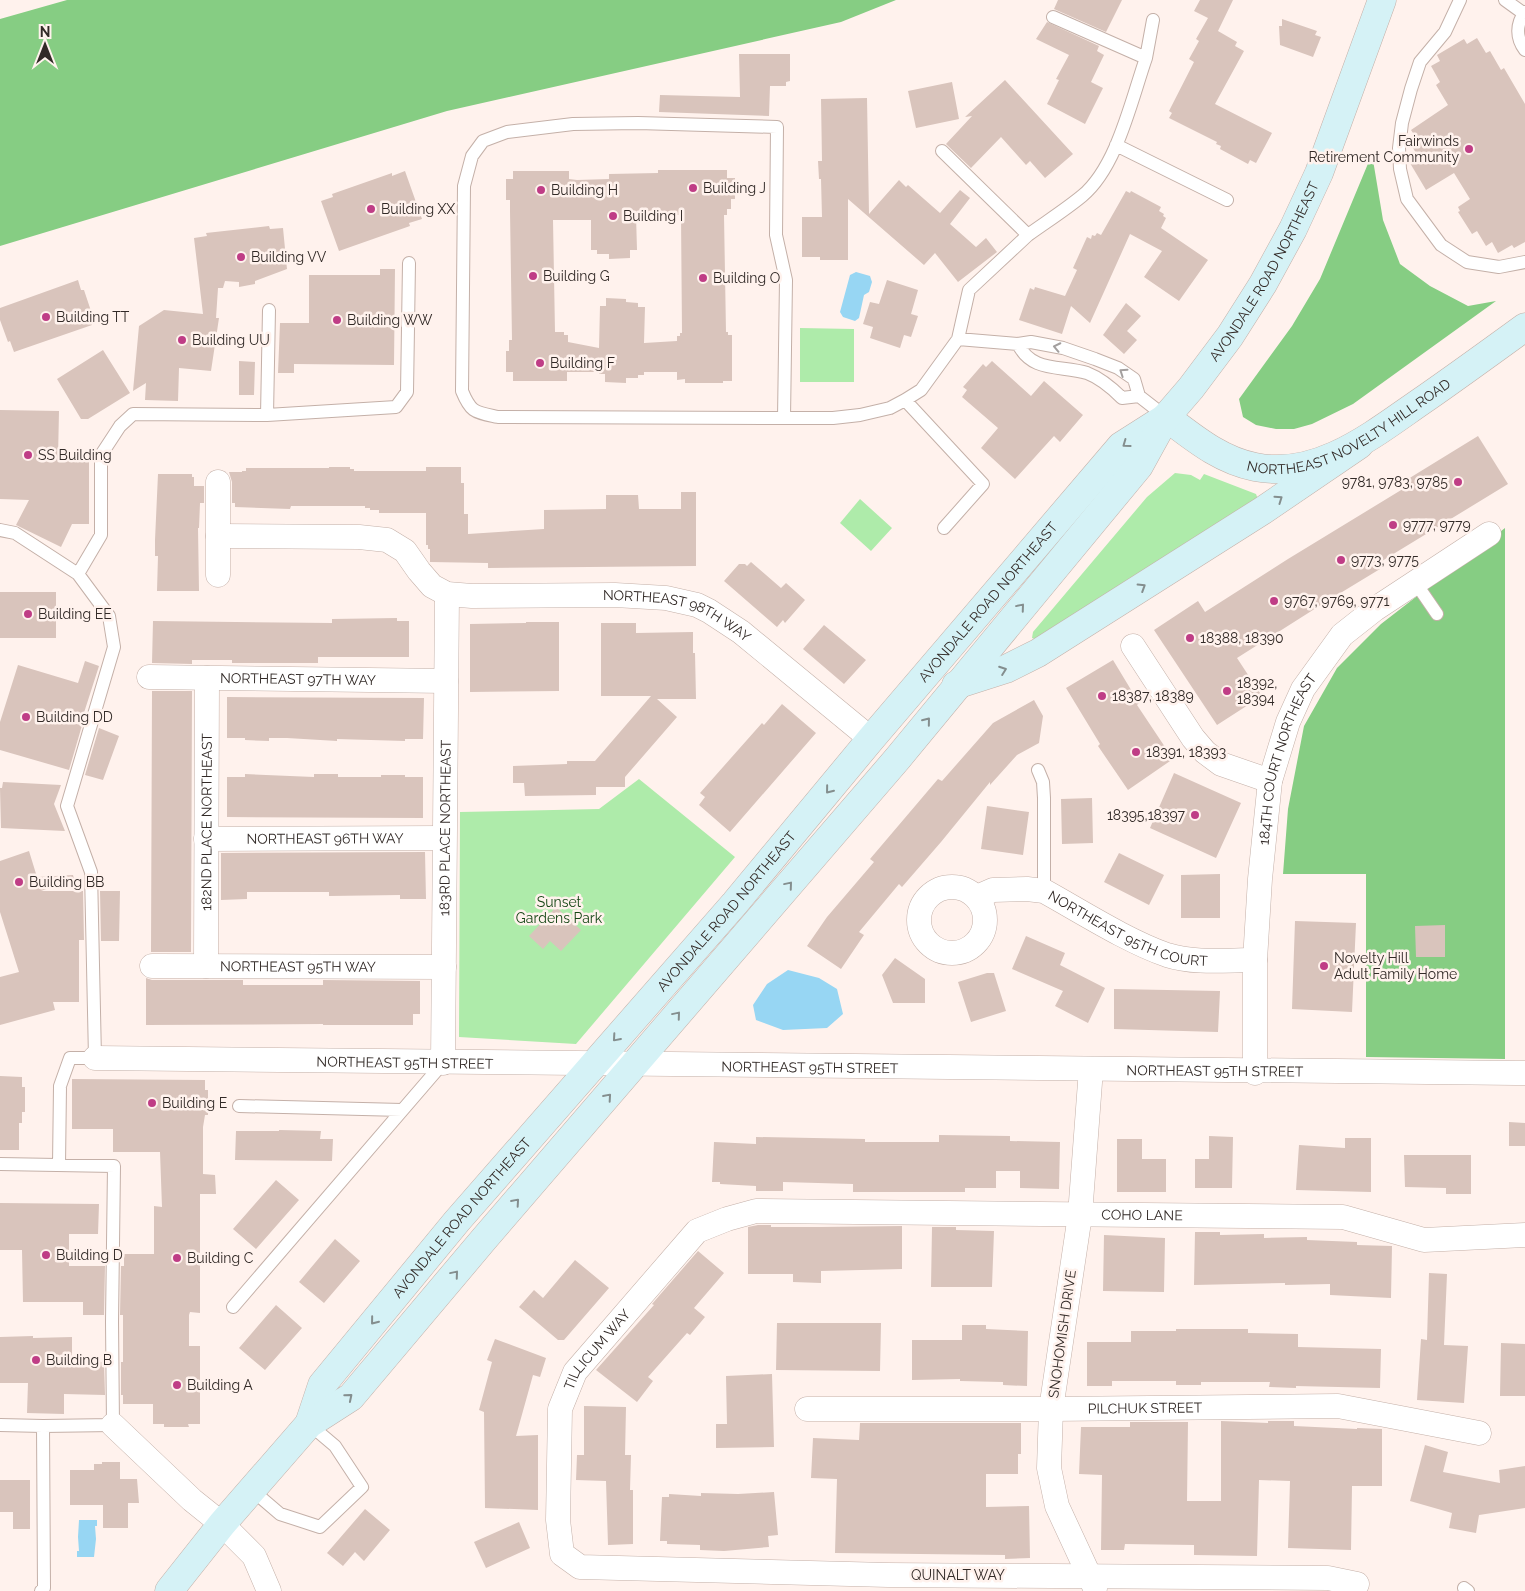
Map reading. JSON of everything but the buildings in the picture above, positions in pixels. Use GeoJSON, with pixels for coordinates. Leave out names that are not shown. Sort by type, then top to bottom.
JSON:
{"type":"FeatureCollection","features":[{"type":"Feature","properties":{"kind":"main road","name":"AVONDALE ROAD NORTHEAST"},"geometry":{"type":"LineString","coordinates":[[169,1591],[222,1524],[309,1424],[351,1397],[484,1239],[852,811],[1139,466],[1166,417],[1191,388],[1230,336],[1263,284],[1293,229],[1319,173],[1382,0]]}},
{"type":"Feature","properties":{"kind":"main road","name":"NORTHEAST NOVELTY HILL ROAD"},"geometry":{"type":"LineString","coordinates":[[1166,417],[1203,446],[1228,460],[1255,467],[1284,469],[1300,466],[1323,460],[1359,445],[1484,358],[1525,327]]}},
{"type":"Feature","properties":{"kind":"main road","name":"AVONDALE ROAD NORTHEAST"},"geometry":{"type":"LineString","coordinates":[[309,1424],[322,1385],[457,1221],[741,896],[871,739],[1121,446],[1166,417]]}},
{"type":"Feature","properties":{"kind":"main road"},"geometry":{"type":"LineString","coordinates":[[956,685],[1006,669],[1038,653],[1262,511],[1359,445]]}},
{"type":"Feature","properties":{"kind":"main road"},"geometry":{"type":"LineString","coordinates":[[852,811],[854,788],[876,752],[876,745],[871,739]]}},
{"type":"Feature","properties":{"kind":"street"},"geometry":{"type":"LineString","coordinates":[[218,482],[218,575]]}},
{"type":"Feature","properties":{"kind":"street","name":"184TH COURT NORTHEAST"},"geometry":{"type":"LineString","coordinates":[[1255,1073],[1255,960],[1260,879],[1270,781],[1288,722],[1303,689],[1342,635],[1375,609],[1489,534]]}},
{"type":"Feature","properties":{"kind":"street"},"geometry":{"type":"LineString","coordinates":[[218,536],[359,537],[387,540],[405,551],[432,586],[447,594]]}},
{"type":"Feature","properties":{"kind":"street","name":"NORTHEAST 98TH WAY"},"geometry":{"type":"LineString","coordinates":[[447,594],[472,596],[615,595],[666,598],[697,605],[709,610],[741,632],[871,739]]}},
{"type":"Feature","properties":{"kind":"street","name":"183RD PLACE NORTHEAST"},"geometry":{"type":"LineString","coordinates":[[443,1063],[447,594]]}},
{"type":"Feature","properties":{"kind":"street"},"geometry":{"type":"LineString","coordinates":[[1133,646],[1193,738],[1205,752],[1221,764],[1270,781]]}},
{"type":"Feature","properties":{"kind":"street","name":"NORTHEAST 97TH WAY"},"geometry":{"type":"LineString","coordinates":[[149,677],[446,681]]}},
{"type":"Feature","properties":{"kind":"street","name":"182ND PLACE NORTHEAST"},"geometry":{"type":"LineString","coordinates":[[206,966],[207,678]]}},
{"type":"Feature","properties":{"kind":"street","name":"NORTHEAST 96TH WAY"},"geometry":{"type":"LineString","coordinates":[[206,838],[444,838]]}},
{"type":"Feature","properties":{"kind":"street","name":"NORTHEAST 95TH COURT"},"geometry":{"type":"LineString","coordinates":[[977,897],[993,890],[1027,889],[1044,891],[1139,943],[1168,955],[1196,960],[1255,960]]}},
{"type":"Feature","properties":{"kind":"street","name":"NORTHEAST 95TH WAY"},"geometry":{"type":"LineString","coordinates":[[152,966],[444,967]]}},
{"type":"Feature","properties":{"kind":"street","name":"NORTHEAST 95TH STREET"},"geometry":{"type":"LineString","coordinates":[[95,1058],[634,1066],[1092,1069],[1255,1073],[1525,1073]]}},
{"type":"Feature","properties":{"kind":"street","name":"SNOHOMISH DRIVE"},"geometry":{"type":"LineString","coordinates":[[1092,1069],[1080,1215],[1051,1409],[1049,1468],[1057,1506],[1093,1583]]}},
{"type":"Feature","properties":{"kind":"street","name":"COHO LANE"},"geometry":{"type":"LineString","coordinates":[[756,1211],[1342,1217],[1424,1240],[1525,1235]]}},
{"type":"Feature","properties":{"kind":"street","name":"TILLICUM WAY"},"geometry":{"type":"LineString","coordinates":[[562,1554],[558,1520],[560,1409],[575,1372],[697,1231],[727,1219],[756,1211]]}},
{"type":"Feature","properties":{"kind":"street","name":"PILCHUK STREET"},"geometry":{"type":"LineString","coordinates":[[808,1409],[1338,1406],[1479,1433]]}},
{"type":"Feature","properties":{"kind":"street"},"geometry":{"type":"LineString","coordinates":[[113,1425],[192,1500],[222,1524],[254,1556],[269,1591]]}},
{"type":"Feature","properties":{"kind":"street","name":"QUINALT WAY"},"geometry":{"type":"LineString","coordinates":[[562,1554],[580,1568],[888,1583],[1093,1583],[1328,1578],[1357,1584]]}},
{"type":"Feature","properties":{"kind":"lane"},"geometry":{"type":"LineString","coordinates":[[1460,0],[1445,32],[1420,62],[1411,89],[1402,123],[1399,148],[1400,170],[1407,199],[1442,245],[1467,262],[1499,267],[1525,262]]}},
{"type":"Feature","properties":{"kind":"lane"},"geometry":{"type":"LineString","coordinates":[[1505,0],[1524,13],[1518,25],[1518,35],[1525,50]]}},
{"type":"Feature","properties":{"kind":"lane"},"geometry":{"type":"LineString","coordinates":[[1053,17],[1146,58]]}},
{"type":"Feature","properties":{"kind":"lane"},"geometry":{"type":"LineString","coordinates":[[784,418],[786,280],[776,235],[777,127],[638,123],[573,124],[507,132],[484,141],[472,156],[464,186],[462,390],[467,404],[478,413],[498,417],[784,418],[832,418],[860,415],[890,408],[921,390],[958,339],[969,290],[1028,235],[1082,196],[1099,178],[1116,145],[1146,58],[1153,20]]}},
{"type":"Feature","properties":{"kind":"lane"},"geometry":{"type":"LineString","coordinates":[[1116,145],[1227,200]]}},
{"type":"Feature","properties":{"kind":"lane"},"geometry":{"type":"LineString","coordinates":[[942,151],[1028,235]]}},
{"type":"Feature","properties":{"kind":"lane"},"geometry":{"type":"LineString","coordinates":[[78,574],[101,535],[100,455],[120,426],[133,414],[267,415],[396,407],[407,392],[409,264]]}},
{"type":"Feature","properties":{"kind":"lane"},"geometry":{"type":"LineString","coordinates":[[267,415],[269,310]]}},
{"type":"Feature","properties":{"kind":"lane"},"geometry":{"type":"LineString","coordinates":[[958,339],[1018,344],[1031,342],[1063,348],[1095,359],[1118,368],[1134,380],[1139,396],[1166,417]]}},
{"type":"Feature","properties":{"kind":"lane"},"geometry":{"type":"LineString","coordinates":[[1018,344],[1026,357],[1038,364],[1086,373],[1111,387],[1122,398],[1139,396]]}},
{"type":"Feature","properties":{"kind":"lane"},"geometry":{"type":"LineString","coordinates":[[1086,373],[1095,359]]}},
{"type":"Feature","properties":{"kind":"lane"},"geometry":{"type":"LineString","coordinates":[[906,400],[983,484],[944,528]]}},
{"type":"Feature","properties":{"kind":"lane"},"geometry":{"type":"LineString","coordinates":[[0,530],[15,533],[78,574],[109,616],[114,647],[67,806],[91,872],[95,1058],[70,1058],[60,1086],[59,1165]]}},
{"type":"Feature","properties":{"kind":"lane"},"geometry":{"type":"LineString","coordinates":[[1415,582],[1437,614]]}},
{"type":"Feature","properties":{"kind":"lane"},"geometry":{"type":"LineString","coordinates":[[1038,770],[1043,782],[1044,798],[1044,891]]}},
{"type":"Feature","properties":{"kind":"lane"},"geometry":{"type":"LineString","coordinates":[[233,1307],[443,1063]]}},
{"type":"Feature","properties":{"kind":"lane"},"geometry":{"type":"LineString","coordinates":[[239,1106],[402,1110]]}},
{"type":"Feature","properties":{"kind":"lane"},"geometry":{"type":"LineString","coordinates":[[0,1164],[114,1166],[113,1425],[0,1425]]}},
{"type":"Feature","properties":{"kind":"lane"},"geometry":{"type":"LineString","coordinates":[[252,1490],[280,1514],[320,1527],[362,1487],[335,1446],[309,1424]]}},
{"type":"Feature","properties":{"kind":"lane"},"geometry":{"type":"LineString","coordinates":[[41,1591],[44,1588],[43,1426]]}},
{"type":"Feature","properties":{"kind":"green space"},"geometry":{"type":"Polygon","coordinates":[[[67,0],[896,0],[841,22],[447,111],[0,246],[0,19],[67,0]]]}},
{"type":"Feature","properties":{"kind":"green space"},"geometry":{"type":"Polygon","coordinates":[[[1372,154],[1383,220],[1400,264],[1430,286],[1468,306],[1496,301],[1353,404],[1312,424],[1294,429],[1276,429],[1256,425],[1243,417],[1239,399],[1292,326],[1320,279],[1372,154]]]}},
{"type":"Feature","properties":{"kind":"green space"},"geometry":{"type":"Polygon","coordinates":[[[800,328],[854,329],[854,382],[800,382],[800,328]]]}},
{"type":"Feature","properties":{"kind":"green space"},"geometry":{"type":"Polygon","coordinates":[[[1175,473],[1191,475],[1200,480],[1204,474],[1256,494],[1259,502],[1037,640],[1032,638],[1033,632],[1147,497],[1175,473]]]}},
{"type":"Feature","properties":{"kind":"green space"},"geometry":{"type":"Polygon","coordinates":[[[860,499],[892,528],[871,551],[840,523],[860,499]]]}},
{"type":"Feature","properties":{"kind":"green space"},"geometry":{"type":"Polygon","coordinates":[[[1505,528],[1505,1059],[1366,1057],[1366,874],[1283,874],[1288,809],[1304,726],[1337,668],[1381,624],[1505,528]]]}},
{"type":"Feature","properties":{"kind":"green space","name":"Sunset Gardens Park"},"geometry":{"type":"Polygon","coordinates":[[[639,779],[735,857],[576,1044],[459,1037],[460,812],[599,809],[639,779]]]}},
{"type":"Feature","properties":{"kind":"water"},"geometry":{"type":"Polygon","coordinates":[[[856,272],[870,276],[872,282],[869,292],[864,295],[859,318],[855,321],[843,317],[840,312],[850,275],[856,272]]]}},
{"type":"Feature","properties":{"kind":"water"},"geometry":{"type":"Polygon","coordinates":[[[788,970],[819,978],[837,989],[843,1014],[827,1028],[783,1030],[756,1020],[753,1005],[767,984],[788,970]]]}},
{"type":"Feature","properties":{"kind":"water"},"geometry":{"type":"Polygon","coordinates":[[[79,1520],[97,1520],[97,1526],[95,1526],[94,1557],[77,1557],[77,1551],[79,1551],[79,1520]]]}},
{"type":"Feature","properties":{"kind":"place","name":"Fairwinds Retirement Community"},"geometry":{"type":"Point","coordinates":[1469,149]}},
{"type":"Feature","properties":{"kind":"place","name":"Building J"},"geometry":{"type":"Point","coordinates":[693,188]}},
{"type":"Feature","properties":{"kind":"place","name":"Building H"},"geometry":{"type":"Point","coordinates":[541,190]}},
{"type":"Feature","properties":{"kind":"place","name":"Building XX"},"geometry":{"type":"Point","coordinates":[371,209]}},
{"type":"Feature","properties":{"kind":"place","name":"Building I"},"geometry":{"type":"Point","coordinates":[613,216]}},
{"type":"Feature","properties":{"kind":"place","name":"Building VV"},"geometry":{"type":"Point","coordinates":[241,257]}},
{"type":"Feature","properties":{"kind":"place","name":"Building G"},"geometry":{"type":"Point","coordinates":[533,276]}},
{"type":"Feature","properties":{"kind":"place","name":"Building O"},"geometry":{"type":"Point","coordinates":[703,278]}},
{"type":"Feature","properties":{"kind":"place","name":"Building TT"},"geometry":{"type":"Point","coordinates":[46,317]}},
{"type":"Feature","properties":{"kind":"place","name":"Building WW"},"geometry":{"type":"Point","coordinates":[337,320]}},
{"type":"Feature","properties":{"kind":"place","name":"Building UU"},"geometry":{"type":"Point","coordinates":[182,340]}},
{"type":"Feature","properties":{"kind":"place","name":"Building F"},"geometry":{"type":"Point","coordinates":[540,363]}},
{"type":"Feature","properties":{"kind":"place","name":"SS Building"},"geometry":{"type":"Point","coordinates":[28,455]}},
{"type":"Feature","properties":{"kind":"place","name":"9781, 9783, 9785"},"geometry":{"type":"Point","coordinates":[1458,482]}},
{"type":"Feature","properties":{"kind":"place","name":"9777, 9779"},"geometry":{"type":"Point","coordinates":[1393,525]}},
{"type":"Feature","properties":{"kind":"place","name":"9773, 9775"},"geometry":{"type":"Point","coordinates":[1341,560]}},
{"type":"Feature","properties":{"kind":"place","name":"9767, 9769, 9771"},"geometry":{"type":"Point","coordinates":[1274,601]}},
{"type":"Feature","properties":{"kind":"place","name":"Building EE"},"geometry":{"type":"Point","coordinates":[28,614]}},
{"type":"Feature","properties":{"kind":"place","name":"18388, 18390"},"geometry":{"type":"Point","coordinates":[1190,638]}},
{"type":"Feature","properties":{"kind":"place","name":"18392, 18394"},"geometry":{"type":"Point","coordinates":[1227,691]}},
{"type":"Feature","properties":{"kind":"place","name":"18387, 18389"},"geometry":{"type":"Point","coordinates":[1102,696]}},
{"type":"Feature","properties":{"kind":"place","name":"Building DD"},"geometry":{"type":"Point","coordinates":[26,717]}},
{"type":"Feature","properties":{"kind":"place","name":"18391, 18393"},"geometry":{"type":"Point","coordinates":[1136,752]}},
{"type":"Feature","properties":{"kind":"place","name":"18395,18397"},"geometry":{"type":"Point","coordinates":[1195,815]}},
{"type":"Feature","properties":{"kind":"place","name":"Building BB"},"geometry":{"type":"Point","coordinates":[19,882]}},
{"type":"Feature","properties":{"kind":"place","name":"Novelty Hill Adult Family Home"},"geometry":{"type":"Point","coordinates":[1324,966]}},
{"type":"Feature","properties":{"kind":"place","name":"Building E"},"geometry":{"type":"Point","coordinates":[152,1103]}},
{"type":"Feature","properties":{"kind":"place","name":"Building D"},"geometry":{"type":"Point","coordinates":[46,1255]}},
{"type":"Feature","properties":{"kind":"place","name":"Building C"},"geometry":{"type":"Point","coordinates":[177,1258]}},
{"type":"Feature","properties":{"kind":"place","name":"Building B"},"geometry":{"type":"Point","coordinates":[36,1360]}},
{"type":"Feature","properties":{"kind":"place","name":"Building A"},"geometry":{"type":"Point","coordinates":[177,1385]}}]}
